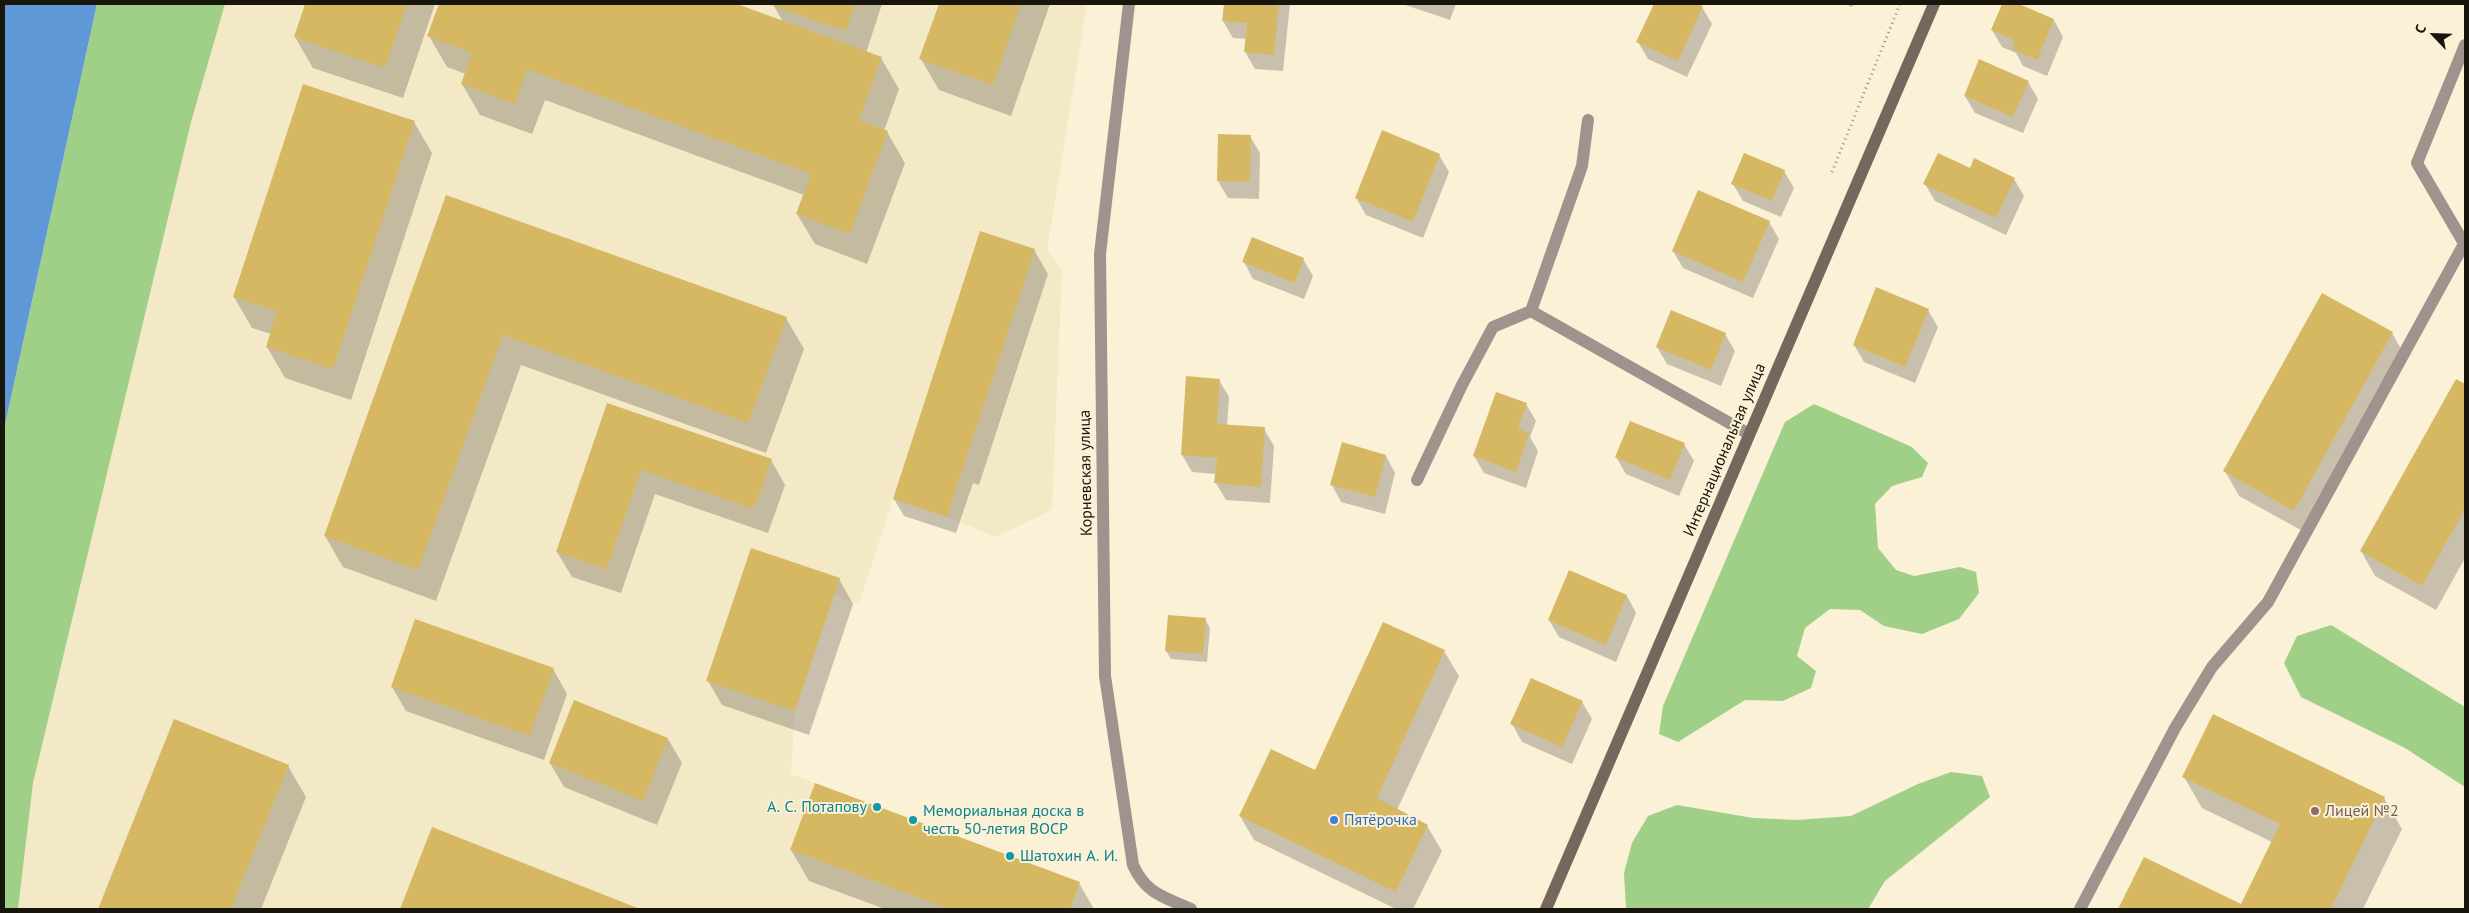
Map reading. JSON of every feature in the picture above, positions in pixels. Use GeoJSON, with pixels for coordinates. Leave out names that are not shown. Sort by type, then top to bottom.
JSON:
{"type":"FeatureCollection","features":[{"type":"Feature","properties":{"kind":"street","name":"Корневская улица"},"geometry":{"type":"LineString","coordinates":[[1129,4],[1100,254],[1105,676],[1133,866],[1141,882],[1156,894],[1191,909]]}},
{"type":"Feature","properties":{"kind":"street","name":"Интернациональная улица"},"geometry":{"type":"LineString","coordinates":[[1546,909],[1934,4]]}},
{"type":"Feature","properties":{"kind":"street"},"geometry":{"type":"LineString","coordinates":[[2080,909],[2179,721],[2212,667],[2268,602],[2464,245],[2417,164],[2465,44]]}},
{"type":"Feature","properties":{"kind":"street"},"geometry":{"type":"LineString","coordinates":[[1417,480],[1462,384],[1494,327],[1531,311],[1582,166],[1588,120]]}},
{"type":"Feature","properties":{"kind":"street"},"geometry":{"type":"LineString","coordinates":[[1531,311],[1749,434]]}},
{"type":"Feature","properties":{"kind":"shaded area"},"geometry":{"type":"Polygon","coordinates":[[[225,4],[1087,4],[1047,250],[1062,270],[1052,510],[996,537],[947,517],[893,499],[859,604],[834,595],[795,711],[791,774],[815,783],[790,850],[949,909],[18,909],[33,783],[191,122],[225,4]]]}},
{"type":"Feature","properties":{"kind":"green space"},"geometry":{"type":"Polygon","coordinates":[[[97,4],[225,4],[191,122],[33,783],[18,909],[4,909],[4,429],[97,4]]]}},
{"type":"Feature","properties":{"kind":"green space"},"geometry":{"type":"Polygon","coordinates":[[[1814,404],[1912,447],[1928,463],[1922,477],[1892,486],[1875,504],[1878,548],[1896,570],[1914,576],[1960,567],[1976,572],[1979,593],[1959,619],[1922,634],[1884,626],[1860,610],[1830,609],[1805,628],[1797,656],[1816,671],[1811,688],[1783,701],[1745,700],[1678,742],[1659,734],[1663,706],[1785,422],[1814,404]]]}},
{"type":"Feature","properties":{"kind":"green space"},"geometry":{"type":"Polygon","coordinates":[[[2331,625],[2465,707],[2465,787],[2405,748],[2301,697],[2284,663],[2297,636],[2331,625]]]}},
{"type":"Feature","properties":{"kind":"green space"},"geometry":{"type":"Polygon","coordinates":[[[1951,772],[1982,776],[1990,797],[1885,881],[1868,909],[1626,909],[1624,873],[1632,843],[1648,816],[1677,805],[1753,818],[1797,820],[1851,816],[1918,784],[1951,772]]]}},
{"type":"Feature","properties":{"kind":"water"},"geometry":{"type":"Polygon","coordinates":[[[4,4],[97,4],[4,429],[4,4]]]}},
{"type":"Feature","properties":{"kind":"building"},"geometry":{"type":"Polygon","coordinates":[[[305,4],[407,4],[385,68],[294,37],[305,4]]]}},
{"type":"Feature","properties":{"kind":"building"},"geometry":{"type":"Polygon","coordinates":[[[439,4],[737,4],[882,57],[859,120],[888,131],[850,234],[796,214],[811,174],[527,69],[515,104],[461,84],[472,53],[427,36],[439,4]]]}},
{"type":"Feature","properties":{"kind":"building"},"geometry":{"type":"Polygon","coordinates":[[[774,4],[855,4],[846,31],[773,6],[774,4]]]}},
{"type":"Feature","properties":{"kind":"building"},"geometry":{"type":"Polygon","coordinates":[[[939,4],[1021,4],[993,85],[919,59],[939,4]]]}},
{"type":"Feature","properties":{"kind":"building"},"geometry":{"type":"Polygon","coordinates":[[[1224,4],[1279,4],[1274,55],[1244,52],[1247,23],[1222,21],[1224,4]]]}},
{"type":"Feature","properties":{"kind":"building"},"geometry":{"type":"Polygon","coordinates":[[[1654,4],[1698,4],[1703,6],[1678,61],[1636,42],[1654,4]]]}},
{"type":"Feature","properties":{"kind":"building"},"geometry":{"type":"Polygon","coordinates":[[[2002,4],[2019,4],[2054,19],[2037,60],[2012,49],[2015,41],[1991,30],[2002,4]]]}},
{"type":"Feature","properties":{"kind":"building"},"geometry":{"type":"Polygon","coordinates":[[[1979,59],[2029,81],[2013,117],[1964,96],[1979,59]]]}},
{"type":"Feature","properties":{"kind":"building"},"geometry":{"type":"Polygon","coordinates":[[[303,84],[415,121],[333,369],[266,347],[277,311],[233,297],[303,84]]]}},
{"type":"Feature","properties":{"kind":"building"},"geometry":{"type":"Polygon","coordinates":[[[1382,130],[1440,154],[1413,222],[1355,198],[1382,130]]]}},
{"type":"Feature","properties":{"kind":"building"},"geometry":{"type":"Polygon","coordinates":[[[1218,134],[1251,135],[1250,182],[1217,181],[1218,134]]]}},
{"type":"Feature","properties":{"kind":"building"},"geometry":{"type":"Polygon","coordinates":[[[1744,153],[1785,170],[1772,201],[1731,184],[1744,153]]]}},
{"type":"Feature","properties":{"kind":"building"},"geometry":{"type":"Polygon","coordinates":[[[1938,153],[1970,168],[1974,158],[2015,178],[1996,218],[1923,184],[1938,153]]]}},
{"type":"Feature","properties":{"kind":"building"},"geometry":{"type":"Polygon","coordinates":[[[1698,190],[1770,221],[1743,282],[1672,251],[1698,190]]]}},
{"type":"Feature","properties":{"kind":"building"},"geometry":{"type":"Polygon","coordinates":[[[446,195],[787,317],[748,423],[503,335],[418,570],[324,536],[446,195]]]}},
{"type":"Feature","properties":{"kind":"building"},"geometry":{"type":"Polygon","coordinates":[[[980,231],[1035,249],[947,517],[893,499],[980,231]]]}},
{"type":"Feature","properties":{"kind":"building"},"geometry":{"type":"Polygon","coordinates":[[[1252,237],[1304,258],[1295,283],[1242,262],[1252,237]]]}},
{"type":"Feature","properties":{"kind":"building"},"geometry":{"type":"Polygon","coordinates":[[[1876,287],[1929,309],[1905,367],[1853,345],[1876,287]]]}},
{"type":"Feature","properties":{"kind":"building"},"geometry":{"type":"Polygon","coordinates":[[[2322,293],[2393,332],[2294,511],[2223,471],[2322,293]]]}},
{"type":"Feature","properties":{"kind":"building"},"geometry":{"type":"Polygon","coordinates":[[[1671,310],[1726,333],[1711,370],[1656,347],[1671,310]]]}},
{"type":"Feature","properties":{"kind":"building"},"geometry":{"type":"Polygon","coordinates":[[[1186,376],[1220,379],[1217,424],[1265,427],[1261,487],[1214,483],[1217,458],[1181,455],[1186,376]]]}},
{"type":"Feature","properties":{"kind":"building"},"geometry":{"type":"Polygon","coordinates":[[[2456,379],[2465,384],[2465,509],[2422,586],[2360,551],[2456,379]]]}},
{"type":"Feature","properties":{"kind":"building"},"geometry":{"type":"Polygon","coordinates":[[[1496,392],[1527,403],[1518,429],[1529,433],[1516,472],[1473,456],[1496,392]]]}},
{"type":"Feature","properties":{"kind":"building"},"geometry":{"type":"Polygon","coordinates":[[[607,403],[772,459],[754,509],[641,470],[607,569],[556,552],[607,403]]]}},
{"type":"Feature","properties":{"kind":"building"},"geometry":{"type":"Polygon","coordinates":[[[1630,421],[1685,443],[1670,480],[1615,457],[1630,421]]]}},
{"type":"Feature","properties":{"kind":"building"},"geometry":{"type":"Polygon","coordinates":[[[1342,442],[1386,455],[1375,497],[1330,485],[1342,442]]]}},
{"type":"Feature","properties":{"kind":"building"},"geometry":{"type":"Polygon","coordinates":[[[751,548],[840,578],[795,711],[706,681],[751,548]]]}},
{"type":"Feature","properties":{"kind":"building"},"geometry":{"type":"Polygon","coordinates":[[[1569,570],[1627,595],[1606,645],[1548,620],[1569,570]]]}},
{"type":"Feature","properties":{"kind":"building"},"geometry":{"type":"Polygon","coordinates":[[[1168,615],[1206,618],[1203,654],[1165,651],[1168,615]]]}},
{"type":"Feature","properties":{"kind":"building"},"geometry":{"type":"Polygon","coordinates":[[[415,619],[554,668],[530,736],[391,687],[415,619]]]}},
{"type":"Feature","properties":{"kind":"building"},"geometry":{"type":"Polygon","coordinates":[[[1383,622],[1445,650],[1377,798],[1428,825],[1396,892],[1239,816],[1271,749],[1315,770],[1383,622]]]}},
{"type":"Feature","properties":{"kind":"building"},"geometry":{"type":"Polygon","coordinates":[[[1531,678],[1583,701],[1562,747],[1510,724],[1531,678]]]}},
{"type":"Feature","properties":{"kind":"building"},"geometry":{"type":"Polygon","coordinates":[[[574,700],[668,738],[643,801],[549,763],[574,700]]]}},
{"type":"Feature","properties":{"kind":"building","name":"Лицей №2"},"geometry":{"type":"Polygon","coordinates":[[[2213,714],[2385,797],[2331,909],[2118,909],[2144,857],[2241,904],[2280,824],[2182,777],[2213,714]]]}},
{"type":"Feature","properties":{"kind":"building"},"geometry":{"type":"Polygon","coordinates":[[[174,719],[289,765],[231,909],[98,909],[174,719]]]}},
{"type":"Feature","properties":{"kind":"building"},"geometry":{"type":"Polygon","coordinates":[[[815,783],[1080,882],[1070,909],[949,909],[790,850],[815,783]]]}},
{"type":"Feature","properties":{"kind":"building"},"geometry":{"type":"Polygon","coordinates":[[[432,827],[640,909],[400,909],[432,827]]]}},
{"type":"Feature","properties":{"kind":"place","name":"А. С. Потапову"},"geometry":{"type":"Point","coordinates":[877,807]}},
{"type":"Feature","properties":{"kind":"place","name":"Лицей №2"},"geometry":{"type":"Point","coordinates":[2315,811]}},
{"type":"Feature","properties":{"kind":"place","name":"Мемориальная доска в честь 50-летия ВОСР"},"geometry":{"type":"Point","coordinates":[913,820]}},
{"type":"Feature","properties":{"kind":"place","name":"Пятёрочка"},"geometry":{"type":"Point","coordinates":[1334,820]}},
{"type":"Feature","properties":{"kind":"place","name":"Шатохин А. И."},"geometry":{"type":"Point","coordinates":[1010,856]}}]}
